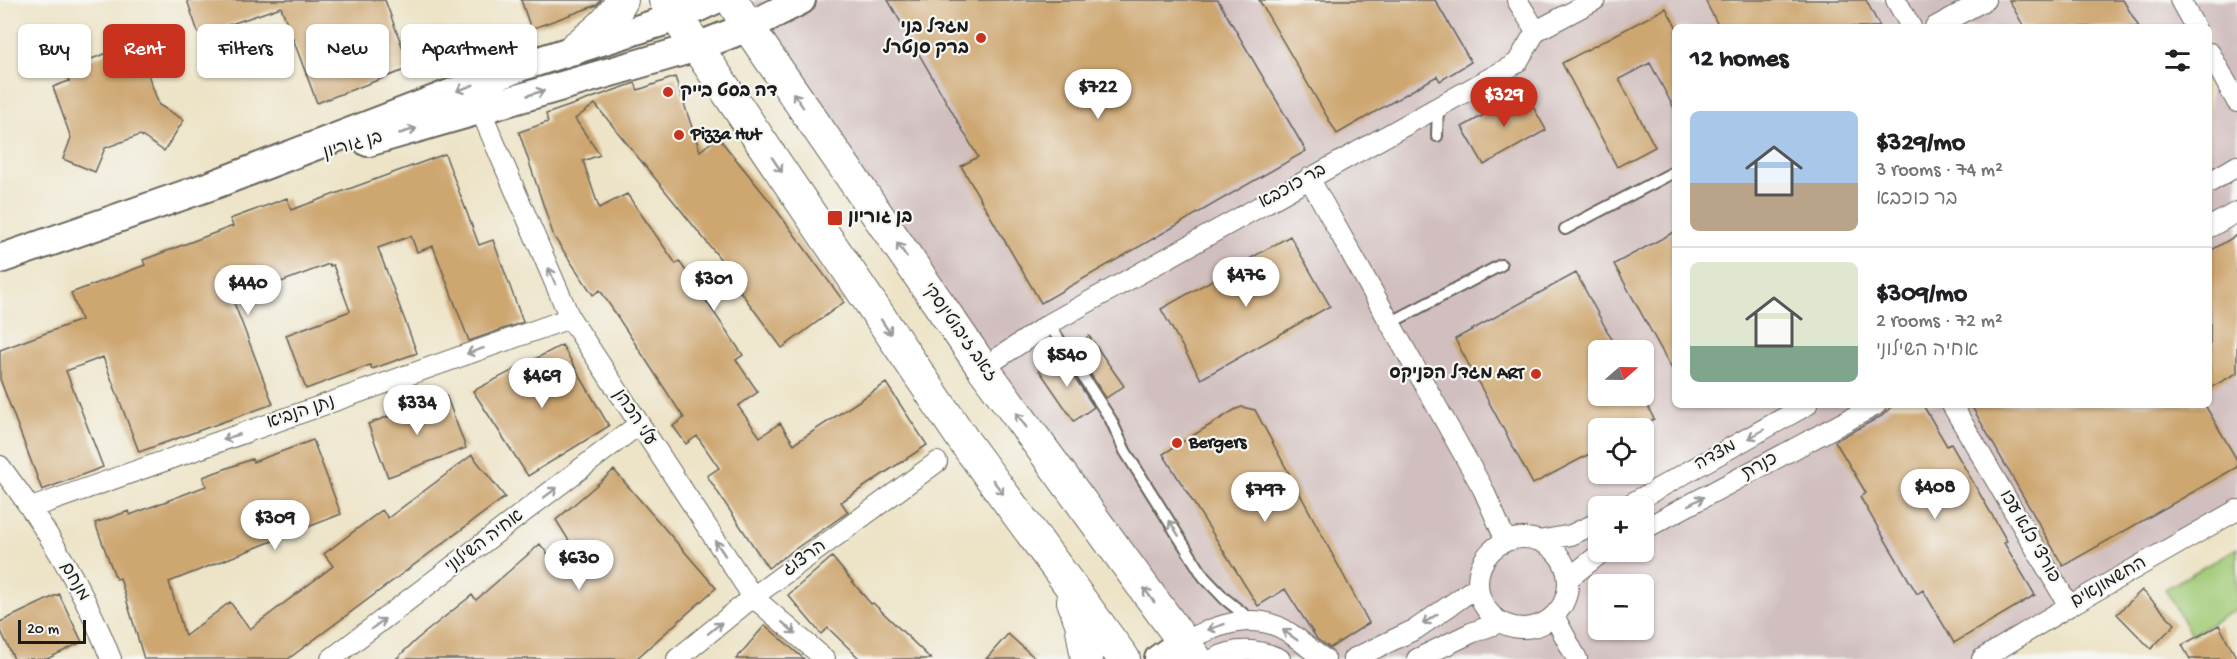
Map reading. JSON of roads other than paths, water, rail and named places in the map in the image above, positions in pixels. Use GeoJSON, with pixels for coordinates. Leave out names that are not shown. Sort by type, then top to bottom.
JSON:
{"type":"FeatureCollection","features":[{"type":"Feature","properties":{"kind":"main road"},"geometry":{"type":"LineString","coordinates":[[575,48],[601,29],[617,10],[622,0]]}},
{"type":"Feature","properties":{"kind":"main road","name":"בן גוריון"},"geometry":{"type":"LineString","coordinates":[[0,259],[210,186],[575,48],[671,8],[714,0]]}},
{"type":"Feature","properties":{"kind":"main road","name":"זאב ז'בוטינסקי"},"geometry":{"type":"LineString","coordinates":[[732,0],[748,27],[1179,653]]}},
{"type":"Feature","properties":{"kind":"main road","name":"בן גוריון"},"geometry":{"type":"LineString","coordinates":[[210,186],[697,47],[748,27],[801,0]]}},
{"type":"Feature","properties":{"kind":"main road"},"geometry":{"type":"LineString","coordinates":[[671,8],[964,441],[1124,659]]}},
{"type":"Feature","properties":{"kind":"main road"},"geometry":{"type":"LineString","coordinates":[[1063,575],[1081,623],[1087,659]]}},
{"type":"Feature","properties":{"kind":"street"},"geometry":{"type":"LineString","coordinates":[[1517,0],[1536,32]]}},
{"type":"Feature","properties":{"kind":"street","name":"בר כוכבא"},"geometry":{"type":"LineString","coordinates":[[983,368],[1049,324],[1516,63],[1536,32],[1595,0]]}},
{"type":"Feature","properties":{"kind":"street"},"geometry":{"type":"LineString","coordinates":[[1896,0],[1909,24]]}},
{"type":"Feature","properties":{"kind":"street"},"geometry":{"type":"LineString","coordinates":[[1941,24],[1985,0]]}},
{"type":"Feature","properties":{"kind":"street"},"geometry":{"type":"LineString","coordinates":[[2180,0],[2193,24]]}},
{"type":"Feature","properties":{"kind":"street"},"geometry":{"type":"LineString","coordinates":[[2212,57],[2237,102]]}},
{"type":"Feature","properties":{"kind":"street","name":"עלי הכהן"},"geometry":{"type":"LineString","coordinates":[[480,109],[570,318],[753,597],[825,659]]}},
{"type":"Feature","properties":{"kind":"street"},"geometry":{"type":"LineString","coordinates":[[2212,181],[2237,166]]}},
{"type":"Feature","properties":{"kind":"street"},"geometry":{"type":"LineString","coordinates":[[1310,178],[1483,489],[1506,541]]}},
{"type":"Feature","properties":{"kind":"street"},"geometry":{"type":"LineString","coordinates":[[2212,225],[2237,212]]}},
{"type":"Feature","properties":{"kind":"street","name":"נתן הנביא"},"geometry":{"type":"LineString","coordinates":[[32,508],[570,318]]}},
{"type":"Feature","properties":{"kind":"street","name":"מצדה"},"geometry":{"type":"LineString","coordinates":[[1645,496],[1802,408]]}},
{"type":"Feature","properties":{"kind":"street","name":"כנרת"},"geometry":{"type":"LineString","coordinates":[[1654,524],[1870,408]]}},
{"type":"Feature","properties":{"kind":"street","name":"פורצי כלא עכו"},"geometry":{"type":"LineString","coordinates":[[1954,408],[2069,606]]}},
{"type":"Feature","properties":{"kind":"street","name":"אחיה השילוני"},"geometry":{"type":"LineString","coordinates":[[331,659],[639,425]]}},
{"type":"Feature","properties":{"kind":"street","name":"הרצוג"},"geometry":{"type":"LineString","coordinates":[[677,659],[753,597],[936,462]]}},
{"type":"Feature","properties":{"kind":"street","name":"מנחם"},"geometry":{"type":"LineString","coordinates":[[0,466],[32,508],[98,625],[111,659]]}},
{"type":"Feature","properties":{"kind":"street","name":"החשמונאים"},"geometry":{"type":"LineString","coordinates":[[1982,659],[2069,606],[2237,510]]}},
{"type":"Feature","properties":{"kind":"street"},"geometry":{"type":"LineString","coordinates":[[1539,541],[1571,535],[1588,527]]}},
{"type":"Feature","properties":{"kind":"street"},"geometry":{"type":"LineString","coordinates":[[1520,538],[1539,541],[1547,544],[1557,553],[1565,565],[1568,579],[1565,599],[1554,616],[1542,624],[1528,628],[1514,627],[1501,622],[1485,607],[1478,586],[1479,572],[1485,559],[1494,548],[1506,541],[1520,538]]}},
{"type":"Feature","properties":{"kind":"street"},"geometry":{"type":"LineString","coordinates":[[1568,579],[1589,562]]}},
{"type":"Feature","properties":{"kind":"street"},"geometry":{"type":"LineString","coordinates":[[1353,659],[1416,629],[1478,586]]}},
{"type":"Feature","properties":{"kind":"street"},"geometry":{"type":"LineString","coordinates":[[1554,616],[1577,659]]}},
{"type":"Feature","properties":{"kind":"street"},"geometry":{"type":"LineString","coordinates":[[1179,653],[1203,632],[1227,624],[1251,620],[1271,623],[1290,633],[1311,651],[1325,659]]}},
{"type":"Feature","properties":{"kind":"street"},"geometry":{"type":"LineString","coordinates":[[1418,659],[1471,633],[1501,622]]}},
{"type":"Feature","properties":{"kind":"street"},"geometry":{"type":"LineString","coordinates":[[1214,659],[1233,652],[1249,650],[1268,653],[1280,659]]}},
{"type":"Feature","properties":{"kind":"lane"},"geometry":{"type":"LineString","coordinates":[[1437,136],[1438,107]]}},
{"type":"Feature","properties":{"kind":"lane"},"geometry":{"type":"LineString","coordinates":[[1565,229],[1672,173]]}},
{"type":"Feature","properties":{"kind":"lane"},"geometry":{"type":"LineString","coordinates":[[1390,323],[1501,266]]}},
{"type":"Feature","properties":{"kind":"lane"},"geometry":{"type":"LineString","coordinates":[[1049,324],[1111,420],[1125,451],[1204,577],[1225,599],[1251,620]]}},
{"type":"Feature","properties":{"kind":"place","name":"מגדל בני ברק סנטרל"},"geometry":{"type":"Point","coordinates":[981,38]}},
{"type":"Feature","properties":{"kind":"place","name":"דה בסט בייק"},"geometry":{"type":"Point","coordinates":[668,92]}},
{"type":"Feature","properties":{"kind":"place","name":"Pizza Hut"},"geometry":{"type":"Point","coordinates":[679,135]}},
{"type":"Feature","properties":{"kind":"place","name":"בן גוריון"},"geometry":{"type":"Point","coordinates":[835,218]}},
{"type":"Feature","properties":{"kind":"place","name":"מגדל הפניקס ART"},"geometry":{"type":"Point","coordinates":[1536,374]}},
{"type":"Feature","properties":{"kind":"place","name":"Bergers"},"geometry":{"type":"Point","coordinates":[1177,443]}}]}
